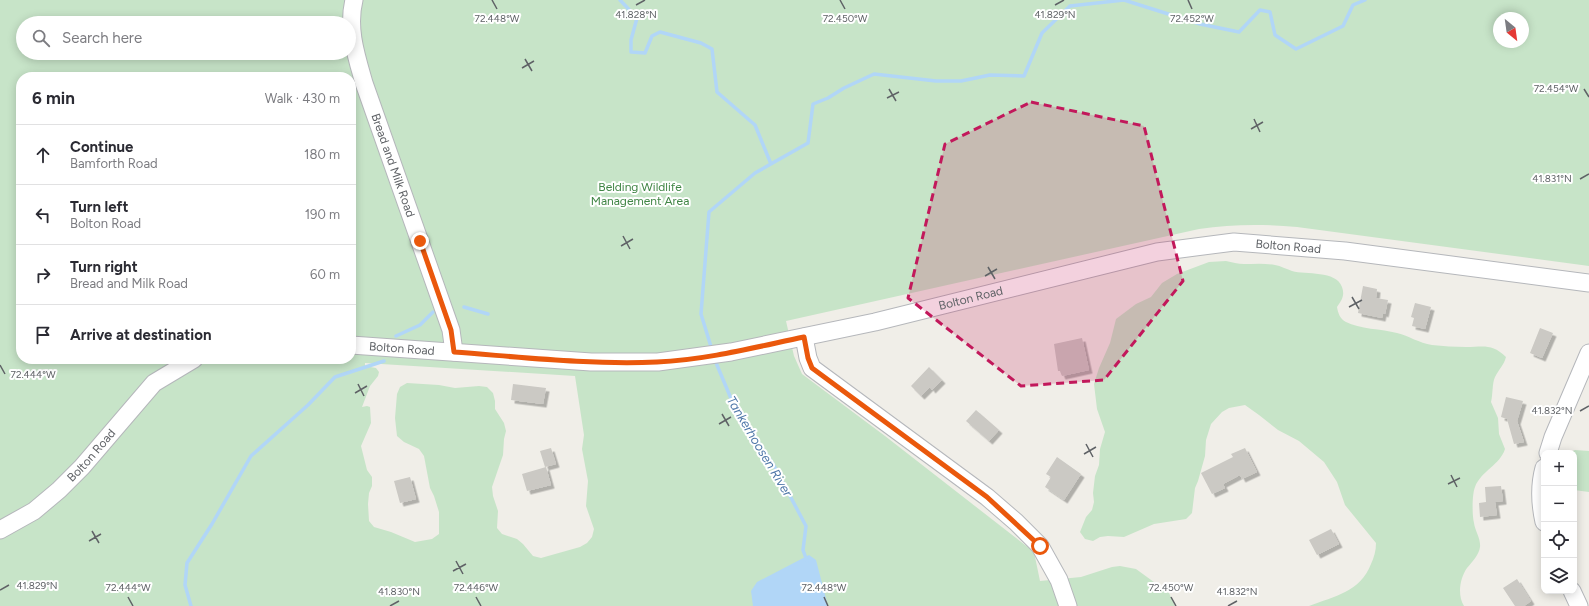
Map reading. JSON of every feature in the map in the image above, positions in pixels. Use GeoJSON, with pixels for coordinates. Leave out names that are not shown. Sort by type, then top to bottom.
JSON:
{"type":"FeatureCollection","features":[{"type":"Feature","properties":{"kind":"street","name":"Bread and Milk Road"},"geometry":{"type":"LineString","coordinates":[[350,16],[354,0]]}},
{"type":"Feature","properties":{"kind":"street","name":"Bread and Milk Road"},"geometry":{"type":"LineString","coordinates":[[356,56],[451,330],[454,352]]}},
{"type":"Feature","properties":{"kind":"street","name":"Bolton Road"},"geometry":{"type":"LineString","coordinates":[[356,345],[594,362],[658,362],[695,358],[875,322],[1157,252],[1234,242],[1345,252],[1589,283]]}},
{"type":"Feature","properties":{"kind":"street"},"geometry":{"type":"LineString","coordinates":[[804,337],[808,358],[812,368],[987,497],[1040,546],[1059,580],[1068,606]]}},
{"type":"Feature","properties":{"kind":"street"},"geometry":{"type":"LineString","coordinates":[[1549,450],[1553,437],[1589,354]]}},
{"type":"Feature","properties":{"kind":"street","name":"Bolton Road"},"geometry":{"type":"LineString","coordinates":[[0,530],[34,511],[60,490],[82,467],[154,383],[186,364]]}},
{"type":"Feature","properties":{"kind":"street"},"geometry":{"type":"LineString","coordinates":[[1541,478],[1541,508]]}},
{"type":"Feature","properties":{"kind":"street"},"geometry":{"type":"LineString","coordinates":[[1573,594],[1579,606]]}},
{"type":"Feature","properties":{"kind":"highlighted area"},"geometry":{"type":"Polygon","coordinates":[[[1031,102],[1144,126],[1183,281],[1104,380],[1021,386],[908,298],[945,144],[1031,102]]]}},
{"type":"Feature","properties":{"kind":"green space","name":"Belding Wildlife Management Area"},"geometry":{"type":"Polygon","coordinates":[[[0,0],[1589,0],[1589,266],[1297,227],[1236,225],[1199,229],[786,321],[794,356],[802,374],[885,436],[1034,552],[1040,581],[1081,577],[1112,567],[1120,566],[1136,569],[1169,593],[1175,606],[0,606],[0,0]],[[365,363],[365,366],[376,368],[379,372],[378,376],[370,386],[362,407],[370,407],[371,423],[361,446],[367,470],[372,477],[372,486],[369,493],[368,504],[369,521],[374,527],[415,542],[432,539],[439,534],[439,512],[430,488],[424,456],[419,449],[404,442],[397,436],[395,418],[397,394],[400,387],[407,383],[439,385],[455,388],[479,386],[487,387],[493,393],[495,409],[504,423],[506,431],[503,455],[492,487],[493,496],[498,511],[497,528],[502,534],[517,539],[533,556],[541,558],[580,547],[587,543],[592,537],[594,529],[586,506],[588,481],[582,449],[584,435],[575,376],[365,363]]]}},
{"type":"Feature","properties":{"kind":"green space"},"geometry":{"type":"Polygon","coordinates":[[[1226,261],[1242,264],[1275,265],[1292,271],[1320,274],[1334,278],[1339,282],[1343,290],[1342,297],[1337,307],[1339,314],[1344,321],[1351,324],[1364,328],[1397,333],[1432,345],[1462,347],[1482,346],[1492,348],[1506,357],[1494,380],[1491,402],[1498,418],[1499,434],[1505,449],[1503,455],[1478,481],[1474,490],[1473,519],[1480,541],[1480,547],[1477,556],[1467,568],[1461,582],[1460,592],[1464,606],[1309,606],[1346,592],[1360,581],[1372,561],[1376,543],[1345,505],[1337,482],[1324,462],[1299,441],[1278,430],[1245,405],[1229,408],[1222,412],[1211,424],[1206,440],[1205,456],[1195,488],[1192,513],[1186,519],[1154,524],[1124,537],[1100,537],[1093,541],[1085,539],[1080,532],[1086,517],[1092,510],[1094,502],[1093,493],[1095,476],[1099,465],[1100,449],[1105,432],[1097,409],[1094,384],[1110,343],[1116,319],[1136,304],[1151,297],[1162,283],[1177,274],[1209,262],[1226,261]]]}},
{"type":"Feature","properties":{"kind":"green space"},"geometry":{"type":"Polygon","coordinates":[[[1577,450],[1589,451],[1589,492],[1577,490],[1577,450]]]}},
{"type":"Feature","properties":{"kind":"water"},"geometry":{"type":"Polygon","coordinates":[[[809,555],[816,560],[828,606],[753,606],[751,591],[757,582],[809,555]]]}},
{"type":"Feature","properties":{"kind":"building"},"geometry":{"type":"Polygon","coordinates":[[[1363,286],[1377,289],[1376,298],[1388,300],[1385,314],[1383,313],[1382,318],[1358,313],[1363,286]]]}},
{"type":"Feature","properties":{"kind":"building"},"geometry":{"type":"Polygon","coordinates":[[[1415,303],[1431,307],[1425,329],[1412,326],[1414,318],[1411,317],[1415,303]]]}},
{"type":"Feature","properties":{"kind":"building"},"geometry":{"type":"Polygon","coordinates":[[[1540,328],[1553,333],[1542,358],[1530,353],[1540,328]]]}},
{"type":"Feature","properties":{"kind":"building"},"geometry":{"type":"Polygon","coordinates":[[[1082,338],[1089,370],[1062,376],[1060,371],[1058,371],[1054,344],[1082,338]]]}},
{"type":"Feature","properties":{"kind":"building"},"geometry":{"type":"Polygon","coordinates":[[[929,367],[942,380],[932,390],[930,387],[921,396],[911,386],[929,367]]]}},
{"type":"Feature","properties":{"kind":"building"},"geometry":{"type":"Polygon","coordinates":[[[513,384],[546,388],[543,404],[511,400],[513,384]]]}},
{"type":"Feature","properties":{"kind":"building"},"geometry":{"type":"Polygon","coordinates":[[[1506,397],[1523,401],[1517,421],[1524,442],[1514,444],[1507,419],[1501,417],[1506,397]]]}},
{"type":"Feature","properties":{"kind":"building"},"geometry":{"type":"Polygon","coordinates":[[[976,410],[999,430],[989,441],[966,421],[976,410]]]}},
{"type":"Feature","properties":{"kind":"building"},"geometry":{"type":"Polygon","coordinates":[[[551,448],[556,464],[545,467],[540,451],[551,448]]]}},
{"type":"Feature","properties":{"kind":"building"},"geometry":{"type":"Polygon","coordinates":[[[1245,448],[1257,472],[1242,479],[1240,475],[1223,484],[1225,488],[1212,494],[1201,473],[1233,457],[1231,454],[1245,448]]]}},
{"type":"Feature","properties":{"kind":"building"},"geometry":{"type":"Polygon","coordinates":[[[1057,457],[1081,474],[1064,500],[1045,487],[1051,477],[1046,474],[1057,457]]]}},
{"type":"Feature","properties":{"kind":"building"},"geometry":{"type":"Polygon","coordinates":[[[546,467],[551,485],[527,491],[522,474],[546,467]]]}},
{"type":"Feature","properties":{"kind":"building"},"geometry":{"type":"Polygon","coordinates":[[[410,477],[416,499],[400,503],[394,481],[410,477]]]}},
{"type":"Feature","properties":{"kind":"building"},"geometry":{"type":"Polygon","coordinates":[[[1501,486],[1503,501],[1495,502],[1497,515],[1480,517],[1479,503],[1486,502],[1485,487],[1501,486]]]}},
{"type":"Feature","properties":{"kind":"building"},"geometry":{"type":"Polygon","coordinates":[[[1331,529],[1339,544],[1317,555],[1309,540],[1331,529]]]}},
{"type":"Feature","properties":{"kind":"building"},"geometry":{"type":"Polygon","coordinates":[[[1517,579],[1531,601],[1524,606],[1515,606],[1503,588],[1517,579]]]}},
{"type":"Feature","properties":{"kind":"waterway"},"geometry":{"type":"LineString","coordinates":[[620,0],[637,18],[631,40],[631,52],[645,53],[652,36],[660,32],[701,43],[712,49],[717,92],[755,125],[771,164]]}},
{"type":"Feature","properties":{"kind":"waterway","name":"Tankerhoosen River"},"geometry":{"type":"LineString","coordinates":[[712,350],[701,314],[709,212],[755,173],[808,143],[813,104],[828,98],[844,88],[874,74],[936,81],[961,81],[990,75],[1024,76],[1042,33],[1070,6],[1124,0],[1200,24],[1239,32],[1260,10],[1270,12],[1275,35],[1296,49],[1343,26],[1353,5],[1365,0]]}},
{"type":"Feature","properties":{"kind":"waterway"},"geometry":{"type":"LineString","coordinates":[[464,307],[488,314]]}},
{"type":"Feature","properties":{"kind":"waterway"},"geometry":{"type":"LineString","coordinates":[[396,336],[420,325],[433,312]]}},
{"type":"Feature","properties":{"kind":"waterway","name":"Tankerhoosen River"},"geometry":{"type":"LineString","coordinates":[[714,358],[735,408],[773,464],[806,526],[803,550],[807,561]]}},
{"type":"Feature","properties":{"kind":"waterway"},"geometry":{"type":"LineString","coordinates":[[191,606],[185,585],[187,563],[212,524],[251,456],[308,405],[335,377],[384,361]]}},
{"type":"Feature","properties":{"kind":"route"},"geometry":{"type":"LineString","coordinates":[[420,241],[451,330],[454,352],[591,362],[658,362],[731,352],[804,337],[808,358],[812,368],[987,497],[1016,522],[1040,546]]}}]}
